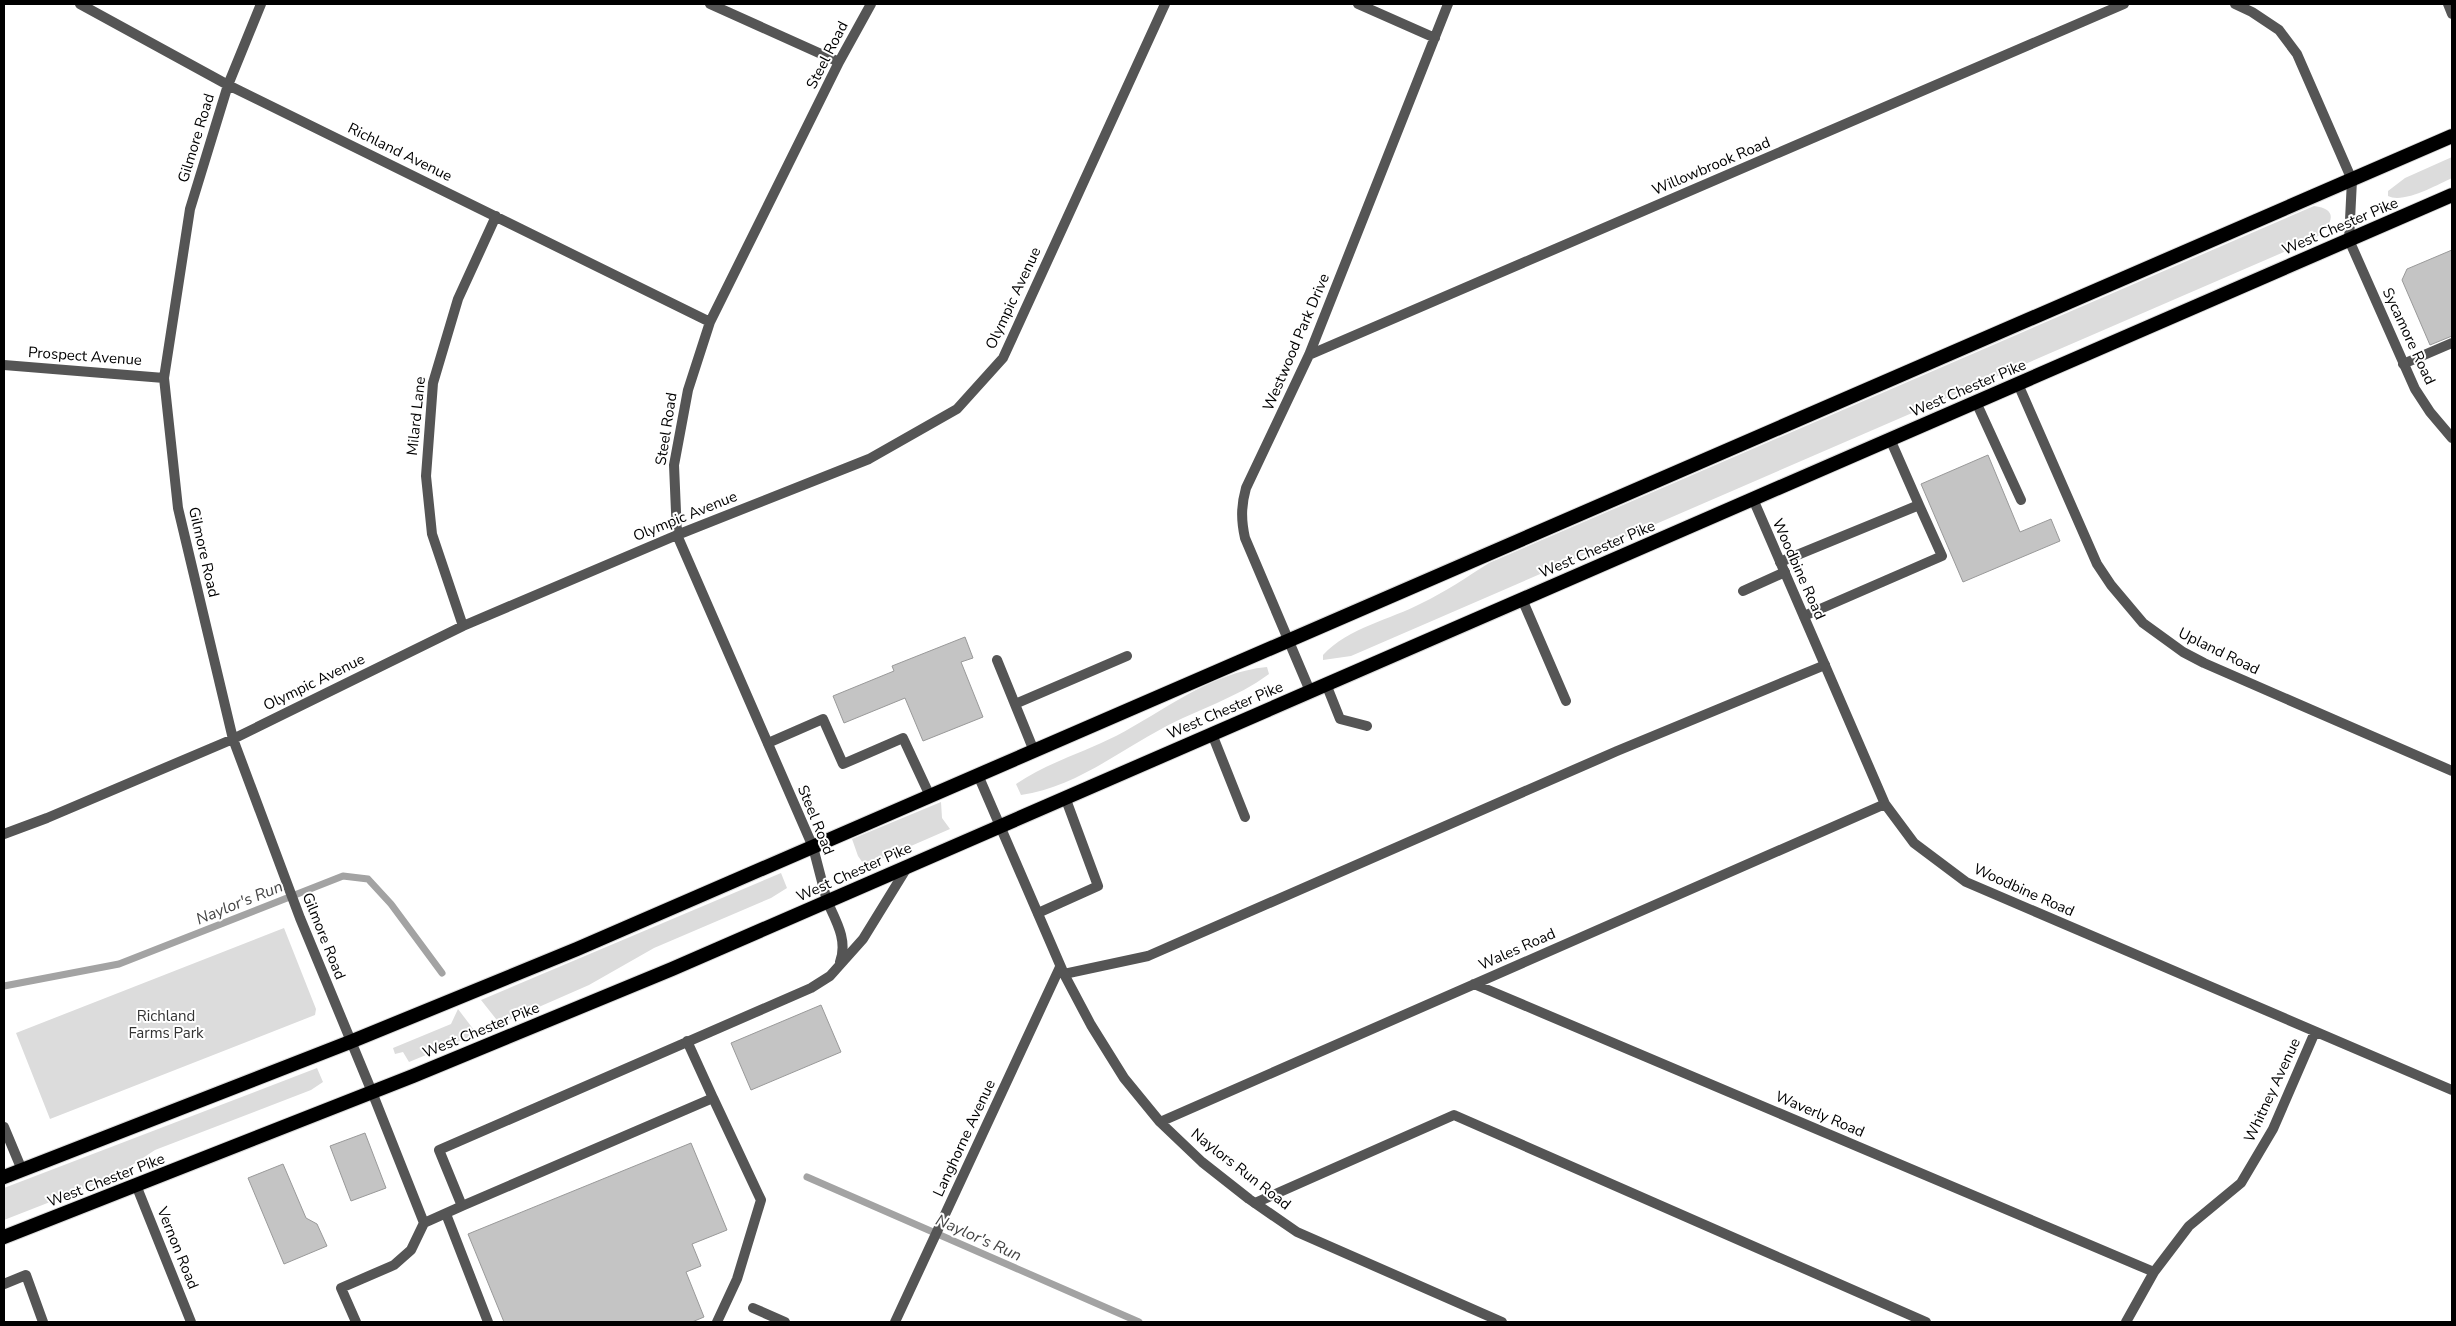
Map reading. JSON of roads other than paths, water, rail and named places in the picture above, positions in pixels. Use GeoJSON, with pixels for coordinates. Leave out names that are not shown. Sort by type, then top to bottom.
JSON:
{"type":"FeatureCollection","features":[{"type":"Feature","properties":{"kind":"highway"},"geometry":{"type":"LineString","coordinates":[[4,1177],[350,1042],[577,949],[2452,136]]}},
{"type":"Feature","properties":{"kind":"highway","name":"West Chester Pike"},"geometry":{"type":"LineString","coordinates":[[4,1237],[372,1092],[663,972],[2452,195]]}},
{"type":"Feature","properties":{"kind":"street","name":"Richland Avenue"},"geometry":{"type":"LineString","coordinates":[[80,4],[228,85],[710,322]]}},
{"type":"Feature","properties":{"kind":"street","name":"Gilmore Road"},"geometry":{"type":"LineString","coordinates":[[261,4],[228,85],[190,209],[164,378],[178,508],[233,739],[300,918],[424,1223]]}},
{"type":"Feature","properties":{"kind":"street"},"geometry":{"type":"LineString","coordinates":[[710,4],[839,62]]}},
{"type":"Feature","properties":{"kind":"street","name":"Steel Road"},"geometry":{"type":"LineString","coordinates":[[839,964],[843,952],[843,941],[827,901],[813,847],[677,535],[674,465],[688,390],[710,322],[839,62],[871,4]]}},
{"type":"Feature","properties":{"kind":"street","name":"Olympic Avenue"},"geometry":{"type":"LineString","coordinates":[[4,834],[47,818],[233,739],[463,626],[677,535],[869,459],[957,409],[1003,358],[1164,4]]}},
{"type":"Feature","properties":{"kind":"street"},"geometry":{"type":"LineString","coordinates":[[1358,4],[1435,38]]}},
{"type":"Feature","properties":{"kind":"street","name":"Westwood Park Drive"},"geometry":{"type":"LineString","coordinates":[[1310,691],[1245,538],[1241,522],[1241,505],[1246,488],[1309,355],[1448,4]]}},
{"type":"Feature","properties":{"kind":"street","name":"Willowbrook Road"},"geometry":{"type":"LineString","coordinates":[[1309,355],[2124,4]]}},
{"type":"Feature","properties":{"kind":"street"},"geometry":{"type":"LineString","coordinates":[[2235,4],[2267,20],[2289,41],[2303,67],[2352,180],[2349,240]]}},
{"type":"Feature","properties":{"kind":"street"},"geometry":{"type":"LineString","coordinates":[[2448,4],[2452,14]]}},
{"type":"Feature","properties":{"kind":"street","name":"Milard Lane"},"geometry":{"type":"LineString","coordinates":[[463,626],[432,534],[426,476],[432,383],[458,299],[496,216]]}},
{"type":"Feature","properties":{"kind":"street","name":"Sycamore Road"},"geometry":{"type":"LineString","coordinates":[[2349,240],[2403,364],[2430,412],[2452,438]]}},
{"type":"Feature","properties":{"kind":"street"},"geometry":{"type":"LineString","coordinates":[[2403,364],[2452,343]]}},
{"type":"Feature","properties":{"kind":"street","name":"Prospect Avenue"},"geometry":{"type":"LineString","coordinates":[[4,365],[164,378]]}},
{"type":"Feature","properties":{"kind":"street","name":"Upland Road"},"geometry":{"type":"LineString","coordinates":[[2018,384],[2097,564],[2110,585],[2143,623],[2162,638],[2204,663],[2452,771]]}},
{"type":"Feature","properties":{"kind":"street"},"geometry":{"type":"LineString","coordinates":[[1976,402],[2021,500]]}},
{"type":"Feature","properties":{"kind":"street"},"geometry":{"type":"LineString","coordinates":[[1804,616],[1942,556],[1890,439]]}},
{"type":"Feature","properties":{"kind":"street","name":"Woodbine Road"},"geometry":{"type":"LineString","coordinates":[[1753,499],[1885,804],[1914,843],[1966,882],[2452,1090]]}},
{"type":"Feature","properties":{"kind":"street"},"geometry":{"type":"LineString","coordinates":[[1780,562],[1919,505]]}},
{"type":"Feature","properties":{"kind":"street"},"geometry":{"type":"LineString","coordinates":[[1743,591],[1785,572]]}},
{"type":"Feature","properties":{"kind":"street"},"geometry":{"type":"LineString","coordinates":[[1522,599],[1566,701]]}},
{"type":"Feature","properties":{"kind":"street"},"geometry":{"type":"LineString","coordinates":[[1015,704],[1127,656]]}},
{"type":"Feature","properties":{"kind":"street"},"geometry":{"type":"LineString","coordinates":[[997,660],[1034,751]]}},
{"type":"Feature","properties":{"kind":"street"},"geometry":{"type":"LineString","coordinates":[[1062,971],[1148,956],[1616,751],[1825,665]]}},
{"type":"Feature","properties":{"kind":"street"},"geometry":{"type":"LineString","coordinates":[[1326,684],[1340,719],[1367,726]]}},
{"type":"Feature","properties":{"kind":"street"},"geometry":{"type":"LineString","coordinates":[[768,743],[823,719],[843,764],[903,738],[930,796]]}},
{"type":"Feature","properties":{"kind":"street"},"geometry":{"type":"LineString","coordinates":[[1212,734],[1245,817]]}},
{"type":"Feature","properties":{"kind":"street","name":"Naylors Run Road"},"geometry":{"type":"LineString","coordinates":[[978,775],[1062,971],[1091,1025],[1124,1078],[1160,1122],[1202,1162],[1255,1203],[1297,1232],[1502,1322]]}},
{"type":"Feature","properties":{"kind":"street"},"geometry":{"type":"LineString","coordinates":[[1038,913],[1098,886],[1065,798]]}},
{"type":"Feature","properties":{"kind":"street","name":"Wales Road"},"geometry":{"type":"LineString","coordinates":[[1160,1122],[1885,804]]}},
{"type":"Feature","properties":{"kind":"street"},"geometry":{"type":"LineString","coordinates":[[462,1206],[440,1150],[811,988],[830,976],[863,939],[908,865]]}},
{"type":"Feature","properties":{"kind":"street","name":"Langhorne Avenue"},"geometry":{"type":"LineString","coordinates":[[895,1322],[1062,971]]}},
{"type":"Feature","properties":{"kind":"street","name":"Waverly Road"},"geometry":{"type":"LineString","coordinates":[[1474,984],[2154,1272]]}},
{"type":"Feature","properties":{"kind":"street","name":"Whitney Avenue"},"geometry":{"type":"LineString","coordinates":[[2126,1322],[2154,1272],[2189,1226],[2241,1183],[2274,1130],[2315,1032]]}},
{"type":"Feature","properties":{"kind":"street"},"geometry":{"type":"LineString","coordinates":[[687,1041],[761,1200],[737,1279],[717,1322]]}},
{"type":"Feature","properties":{"kind":"street"},"geometry":{"type":"LineString","coordinates":[[356,1322],[341,1288],[394,1265],[411,1250],[424,1223],[713,1098]]}},
{"type":"Feature","properties":{"kind":"street"},"geometry":{"type":"LineString","coordinates":[[1255,1203],[1454,1115],[1926,1322]]}},
{"type":"Feature","properties":{"kind":"street"},"geometry":{"type":"LineString","coordinates":[[4,1127],[22,1170]]}},
{"type":"Feature","properties":{"kind":"street","name":"Vernon Road"},"geometry":{"type":"LineString","coordinates":[[136,1185],[191,1322]]}},
{"type":"Feature","properties":{"kind":"street"},"geometry":{"type":"LineString","coordinates":[[446,1214],[488,1322]]}},
{"type":"Feature","properties":{"kind":"street"},"geometry":{"type":"LineString","coordinates":[[4,1284],[26,1275],[43,1322]]}},
{"type":"Feature","properties":{"kind":"street"},"geometry":{"type":"LineString","coordinates":[[753,1308],[785,1322]]}},
{"type":"Feature","properties":{"kind":"waterway","name":"Naylor's Run"},"geometry":{"type":"LineString","coordinates":[[4,986],[119,964],[343,876],[368,879],[391,904],[442,973]]}},
{"type":"Feature","properties":{"kind":"waterway","name":"Naylor's Run"},"geometry":{"type":"LineString","coordinates":[[807,1177],[1139,1322]]}},
{"type":"Feature","properties":{"kind":"park label","name":"Richland Farms Park"},"geometry":{"type":"Point","coordinates":[166,1024]}}]}
